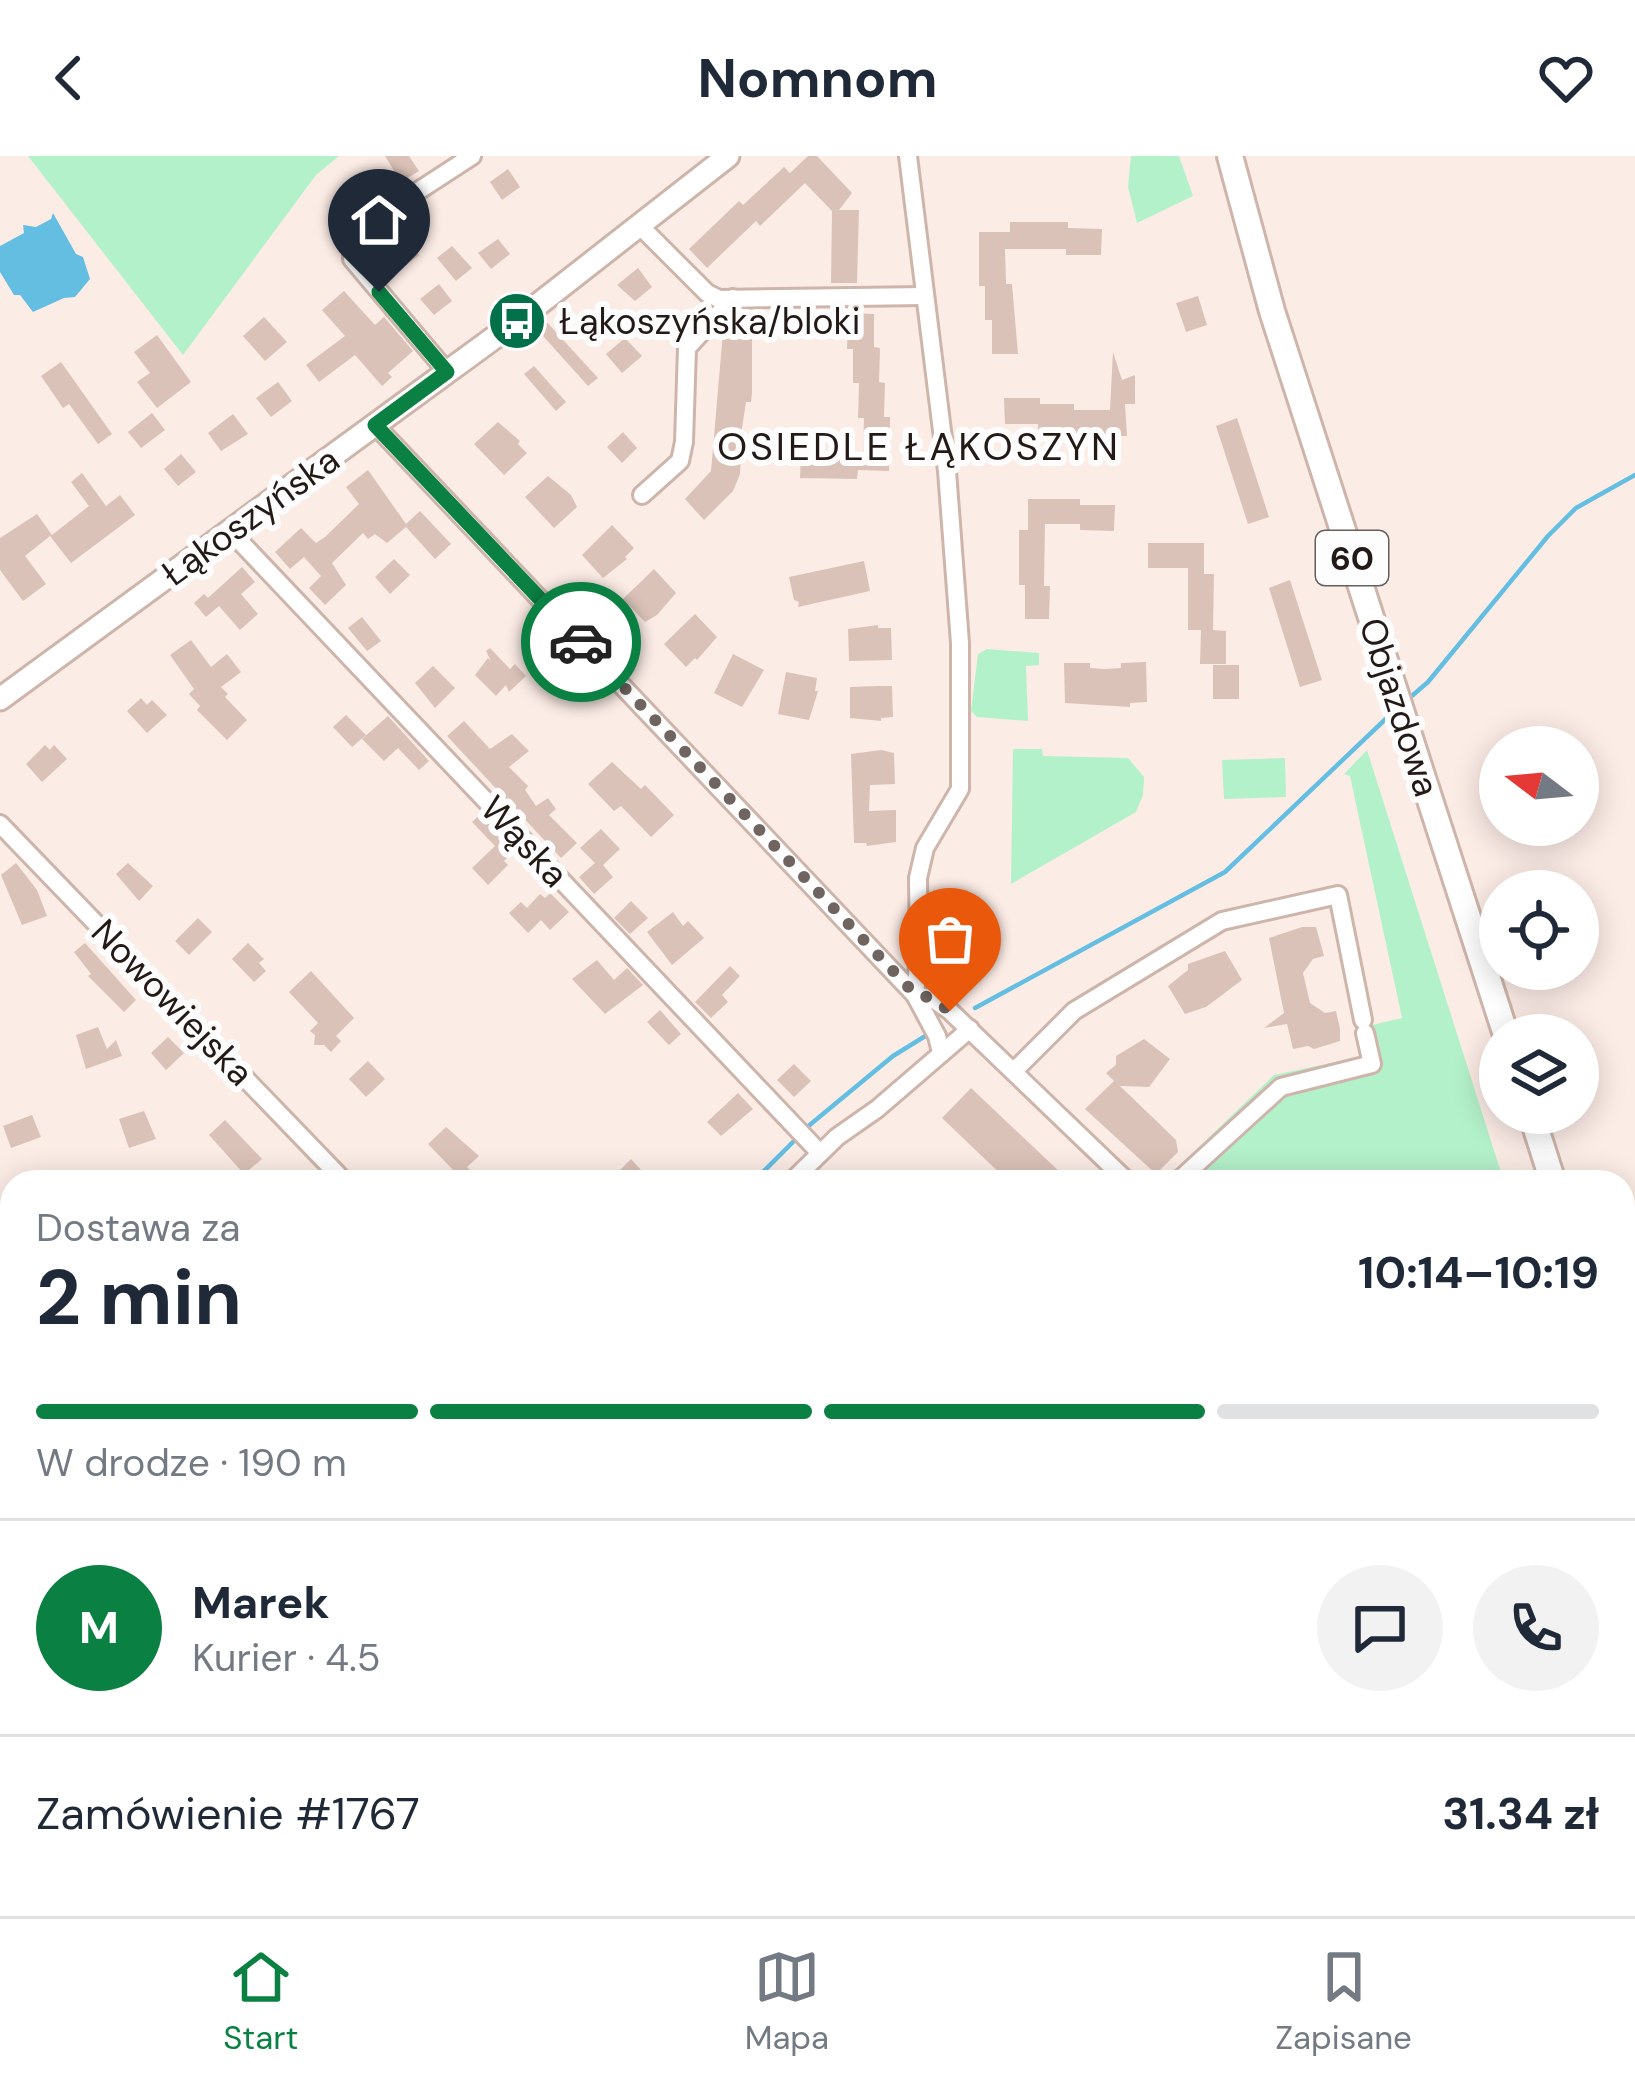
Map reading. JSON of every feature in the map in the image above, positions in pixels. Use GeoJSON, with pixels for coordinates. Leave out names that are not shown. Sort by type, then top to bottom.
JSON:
{"type":"FeatureCollection","features":[{"type":"Feature","properties":{"kind":"main road","name":"Objazdowa"},"geometry":{"type":"LineString","coordinates":[[1213,156],[1245,251],[1272,310]]}},
{"type":"Feature","properties":{"kind":"main road","name":"Objazdowa"},"geometry":{"type":"LineString","coordinates":[[1230,156],[1272,310],[1499,1014]]}},
{"type":"Feature","properties":{"kind":"main road"},"geometry":{"type":"LineString","coordinates":[[1538,1134],[1549,1170]]}},
{"type":"Feature","properties":{"kind":"street"},"geometry":{"type":"LineString","coordinates":[[447,372],[352,260],[350,248],[352,234],[472,156]]}},
{"type":"Feature","properties":{"kind":"street","name":"Łąkoszyńska"},"geometry":{"type":"LineString","coordinates":[[0,699],[447,372],[728,156]]}},
{"type":"Feature","properties":{"kind":"street"},"geometry":{"type":"LineString","coordinates":[[908,156],[947,471],[960,643],[959,790],[925,848],[918,878],[915,994]]}},
{"type":"Feature","properties":{"kind":"street"},"geometry":{"type":"LineString","coordinates":[[641,227],[707,293],[719,299],[926,296]]}},
{"type":"Feature","properties":{"kind":"street"},"geometry":{"type":"LineString","coordinates":[[642,495],[680,461],[687,348],[733,298]]}},
{"type":"Feature","properties":{"kind":"street"},"geometry":{"type":"LineString","coordinates":[[375,425],[915,994],[940,1052]]}},
{"type":"Feature","properties":{"kind":"street","name":"Wąska"},"geometry":{"type":"LineString","coordinates":[[230,531],[819,1152]]}},
{"type":"Feature","properties":{"kind":"street","name":"Nowowiejska"},"geometry":{"type":"LineString","coordinates":[[0,824],[333,1170]]}},
{"type":"Feature","properties":{"kind":"street"},"geometry":{"type":"LineString","coordinates":[[1015,1070],[1074,1010],[1222,921],[1338,895],[1372,1064],[1281,1087],[1190,1170]]}},
{"type":"Feature","properties":{"kind":"street"},"geometry":{"type":"LineString","coordinates":[[915,994],[931,998],[970,1029],[1116,1170]]}},
{"type":"Feature","properties":{"kind":"street"},"geometry":{"type":"LineString","coordinates":[[802,1170],[970,1029]]}},
{"type":"Feature","properties":{"kind":"green space"},"geometry":{"type":"Polygon","coordinates":[[[28,156],[339,156],[316,175],[183,355],[28,156]]]}},
{"type":"Feature","properties":{"kind":"green space"},"geometry":{"type":"Polygon","coordinates":[[[1131,156],[1179,156],[1193,196],[1137,223],[1128,187],[1131,156]]]}},
{"type":"Feature","properties":{"kind":"green space"},"geometry":{"type":"Polygon","coordinates":[[[987,649],[1039,653],[1039,665],[1026,666],[1028,721],[977,717],[971,711],[978,654],[987,649]]]}},
{"type":"Feature","properties":{"kind":"green space"},"geometry":{"type":"Polygon","coordinates":[[[1013,749],[1042,749],[1043,756],[1128,758],[1144,777],[1136,812],[1011,884],[1013,749]]]}},
{"type":"Feature","properties":{"kind":"green space"},"geometry":{"type":"Polygon","coordinates":[[[1367,750],[1479,1103],[1479,1134],[1489,1134],[1500,1170],[1175,1170],[1274,1075],[1359,1057],[1363,1045],[1359,1028],[1402,1018],[1350,776],[1344,774],[1367,750]]]}},
{"type":"Feature","properties":{"kind":"green space"},"geometry":{"type":"Polygon","coordinates":[[[1285,758],[1286,797],[1224,799],[1222,760],[1285,758]]]}},
{"type":"Feature","properties":{"kind":"water"},"geometry":{"type":"Polygon","coordinates":[[[53,213],[76,254],[83,257],[90,279],[75,297],[33,312],[20,295],[14,295],[0,272],[0,246],[24,233],[23,225],[36,227],[53,213]]]}},
{"type":"Feature","properties":{"kind":"building"},"geometry":{"type":"Polygon","coordinates":[[[385,156],[409,156],[419,171],[401,182],[385,156]]]}},
{"type":"Feature","properties":{"kind":"building"},"geometry":{"type":"Polygon","coordinates":[[[808,156],[817,156],[852,193],[839,210],[859,210],[857,283],[831,283],[832,211],[805,183],[707,268],[689,249],[739,201],[743,205],[784,167],[790,173],[808,156]]]}},
{"type":"Feature","properties":{"kind":"building"},"geometry":{"type":"Polygon","coordinates":[[[508,169],[520,187],[502,200],[490,182],[508,169]]]}},
{"type":"Feature","properties":{"kind":"building"},"geometry":{"type":"Polygon","coordinates":[[[362,180],[375,199],[353,214],[340,195],[362,180]]]}},
{"type":"Feature","properties":{"kind":"building"},"geometry":{"type":"Polygon","coordinates":[[[1010,222],[1068,222],[1068,228],[1102,229],[1101,255],[1066,255],[1066,249],[1005,249],[1018,354],[992,354],[992,320],[985,320],[985,286],[979,286],[979,232],[1010,232],[1010,222]]]}},
{"type":"Feature","properties":{"kind":"building"},"geometry":{"type":"Polygon","coordinates":[[[403,236],[419,255],[400,270],[385,250],[403,236]]]}},
{"type":"Feature","properties":{"kind":"building"},"geometry":{"type":"Polygon","coordinates":[[[498,239],[510,254],[491,269],[478,253],[498,239]]]}},
{"type":"Feature","properties":{"kind":"building"},"geometry":{"type":"Polygon","coordinates":[[[452,246],[472,268],[456,281],[437,258],[452,246]]]}},
{"type":"Feature","properties":{"kind":"building"},"geometry":{"type":"Polygon","coordinates":[[[638,268],[652,287],[635,301],[617,285],[638,268]]]}},
{"type":"Feature","properties":{"kind":"building"},"geometry":{"type":"Polygon","coordinates":[[[439,284],[452,301],[434,315],[420,299],[439,284]]]}},
{"type":"Feature","properties":{"kind":"building"},"geometry":{"type":"Polygon","coordinates":[[[344,291],[375,325],[384,317],[413,351],[388,373],[392,377],[382,386],[355,355],[319,382],[306,365],[345,336],[322,310],[344,291]]]}},
{"type":"Feature","properties":{"kind":"building"},"geometry":{"type":"Polygon","coordinates":[[[1198,296],[1207,325],[1186,332],[1176,303],[1198,296]]]}},
{"type":"Feature","properties":{"kind":"building"},"geometry":{"type":"Polygon","coordinates":[[[848,313],[874,314],[879,382],[885,383],[884,417],[890,417],[889,471],[858,470],[857,479],[800,478],[801,452],[863,453],[859,383],[853,383],[853,349],[847,349],[848,313]]]}},
{"type":"Feature","properties":{"kind":"building"},"geometry":{"type":"Polygon","coordinates":[[[264,317],[287,342],[265,361],[243,336],[264,317]]]}},
{"type":"Feature","properties":{"kind":"building"},"geometry":{"type":"Polygon","coordinates":[[[544,319],[598,378],[588,386],[535,327],[544,319]]]}},
{"type":"Feature","properties":{"kind":"building"},"geometry":{"type":"Polygon","coordinates":[[[723,332],[752,333],[752,393],[742,428],[740,474],[733,491],[704,520],[685,499],[711,471],[723,332]]]}},
{"type":"Feature","properties":{"kind":"building"},"geometry":{"type":"Polygon","coordinates":[[[157,335],[191,382],[157,408],[137,382],[150,373],[134,352],[157,335]]]}},
{"type":"Feature","properties":{"kind":"building"},"geometry":{"type":"Polygon","coordinates":[[[625,338],[642,356],[622,373],[606,354],[625,338]]]}},
{"type":"Feature","properties":{"kind":"building"},"geometry":{"type":"Polygon","coordinates":[[[1113,352],[1122,380],[1135,375],[1135,404],[1125,404],[1127,436],[1072,436],[1072,430],[1005,424],[1004,398],[1040,398],[1040,404],[1074,404],[1074,410],[1110,410],[1113,352]]]}},
{"type":"Feature","properties":{"kind":"building"},"geometry":{"type":"Polygon","coordinates":[[[61,362],[112,434],[98,444],[69,404],[63,408],[41,376],[61,362]]]}},
{"type":"Feature","properties":{"kind":"building"},"geometry":{"type":"Polygon","coordinates":[[[534,366],[566,402],[556,411],[524,374],[534,366]]]}},
{"type":"Feature","properties":{"kind":"building"},"geometry":{"type":"Polygon","coordinates":[[[278,382],[292,401],[271,417],[256,398],[278,382]]]}},
{"type":"Feature","properties":{"kind":"building"},"geometry":{"type":"Polygon","coordinates":[[[152,413],[165,430],[141,448],[128,432],[152,413]]]}},
{"type":"Feature","properties":{"kind":"building"},"geometry":{"type":"Polygon","coordinates":[[[233,414],[248,434],[221,451],[208,433],[233,414]]]}},
{"type":"Feature","properties":{"kind":"building"},"geometry":{"type":"Polygon","coordinates":[[[1237,418],[1269,517],[1248,524],[1216,426],[1237,418]]]}},
{"type":"Feature","properties":{"kind":"building"},"geometry":{"type":"Polygon","coordinates":[[[498,422],[527,453],[504,475],[474,444],[498,422]]]}},
{"type":"Feature","properties":{"kind":"building"},"geometry":{"type":"Polygon","coordinates":[[[623,432],[637,448],[622,463],[607,447],[623,432]]]}},
{"type":"Feature","properties":{"kind":"building"},"geometry":{"type":"Polygon","coordinates":[[[181,454],[196,472],[178,486],[164,469],[181,454]]]}},
{"type":"Feature","properties":{"kind":"building"},"geometry":{"type":"Polygon","coordinates":[[[368,470],[406,524],[420,511],[451,544],[435,559],[406,527],[387,543],[375,534],[368,539],[363,533],[332,563],[346,585],[325,605],[309,588],[321,576],[304,557],[290,569],[275,552],[301,528],[316,543],[325,537],[359,504],[346,487],[368,470]]]}},
{"type":"Feature","properties":{"kind":"building"},"geometry":{"type":"Polygon","coordinates":[[[82,473],[106,506],[120,495],[135,515],[71,563],[50,536],[25,556],[46,584],[23,601],[0,570],[0,538],[37,514],[52,535],[89,506],[71,482],[82,473]]]}},
{"type":"Feature","properties":{"kind":"building"},"geometry":{"type":"Polygon","coordinates":[[[548,476],[571,495],[577,507],[554,528],[525,497],[548,476]]]}},
{"type":"Feature","properties":{"kind":"building"},"geometry":{"type":"Polygon","coordinates":[[[1028,499],[1115,505],[1114,531],[1045,524],[1044,586],[1050,586],[1049,619],[1025,619],[1025,585],[1019,585],[1019,530],[1028,530],[1028,499]]]}},
{"type":"Feature","properties":{"kind":"building"},"geometry":{"type":"Polygon","coordinates":[[[612,525],[634,548],[603,578],[582,555],[612,525]]]}},
{"type":"Feature","properties":{"kind":"building"},"geometry":{"type":"Polygon","coordinates":[[[1148,543],[1204,543],[1204,574],[1214,574],[1213,630],[1226,631],[1226,664],[1200,664],[1201,630],[1188,630],[1188,568],[1148,568],[1148,543]]]}},
{"type":"Feature","properties":{"kind":"building"},"geometry":{"type":"Polygon","coordinates":[[[394,559],[410,575],[390,594],[375,577],[394,559]]]}},
{"type":"Feature","properties":{"kind":"building"},"geometry":{"type":"Polygon","coordinates":[[[864,561],[870,591],[798,607],[789,577],[864,561]]]}},
{"type":"Feature","properties":{"kind":"building"},"geometry":{"type":"Polygon","coordinates":[[[242,567],[255,582],[241,594],[258,614],[240,630],[219,606],[206,617],[194,603],[204,594],[208,598],[242,567]]]}},
{"type":"Feature","properties":{"kind":"building"},"geometry":{"type":"Polygon","coordinates":[[[654,569],[676,593],[645,622],[623,599],[654,569]]]}},
{"type":"Feature","properties":{"kind":"building"},"geometry":{"type":"Polygon","coordinates":[[[1290,580],[1322,680],[1300,687],[1269,588],[1290,580]]]}},
{"type":"Feature","properties":{"kind":"building"},"geometry":{"type":"Polygon","coordinates":[[[695,614],[717,637],[686,667],[664,644],[695,614]]]}},
{"type":"Feature","properties":{"kind":"building"},"geometry":{"type":"Polygon","coordinates":[[[362,617],[381,641],[367,651],[348,628],[362,617]]]}},
{"type":"Feature","properties":{"kind":"building"},"geometry":{"type":"Polygon","coordinates":[[[891,628],[892,660],[849,661],[848,629],[891,628]]]}},
{"type":"Feature","properties":{"kind":"building"},"geometry":{"type":"Polygon","coordinates":[[[191,640],[211,667],[227,654],[241,672],[221,687],[247,720],[227,740],[197,710],[200,706],[189,694],[194,689],[170,655],[191,640]]]}},
{"type":"Feature","properties":{"kind":"building"},"geometry":{"type":"Polygon","coordinates":[[[490,648],[510,669],[515,664],[526,676],[509,692],[506,685],[496,696],[475,675],[488,658],[491,661],[486,651],[490,648]]]}},
{"type":"Feature","properties":{"kind":"building"},"geometry":{"type":"Polygon","coordinates":[[[733,654],[764,670],[742,707],[714,693],[733,654]]]}},
{"type":"Feature","properties":{"kind":"building"},"geometry":{"type":"Polygon","coordinates":[[[1146,662],[1147,702],[1130,703],[1130,707],[1065,703],[1064,663],[1090,663],[1090,668],[1105,669],[1146,662]]]}},
{"type":"Feature","properties":{"kind":"building"},"geometry":{"type":"Polygon","coordinates":[[[1213,665],[1239,665],[1239,699],[1213,699],[1213,665]]]}},
{"type":"Feature","properties":{"kind":"building"},"geometry":{"type":"Polygon","coordinates":[[[433,666],[455,688],[435,708],[415,683],[433,666]]]}},
{"type":"Feature","properties":{"kind":"building"},"geometry":{"type":"Polygon","coordinates":[[[786,672],[817,678],[809,720],[778,714],[786,672]]]}},
{"type":"Feature","properties":{"kind":"building"},"geometry":{"type":"Polygon","coordinates":[[[892,686],[893,717],[881,721],[850,718],[850,687],[892,686]]]}},
{"type":"Feature","properties":{"kind":"building"},"geometry":{"type":"Polygon","coordinates":[[[141,698],[147,705],[152,700],[167,715],[147,733],[127,711],[141,698]]]}},
{"type":"Feature","properties":{"kind":"building"},"geometry":{"type":"Polygon","coordinates":[[[346,715],[366,735],[352,747],[333,727],[346,715]]]}},
{"type":"Feature","properties":{"kind":"building"},"geometry":{"type":"Polygon","coordinates":[[[388,716],[429,761],[419,770],[398,748],[384,761],[362,739],[388,716]]]}},
{"type":"Feature","properties":{"kind":"building"},"geometry":{"type":"Polygon","coordinates":[[[464,721],[490,749],[512,734],[529,751],[509,767],[528,786],[525,790],[536,806],[548,798],[556,809],[549,815],[577,843],[561,858],[447,736],[464,721]]]}},
{"type":"Feature","properties":{"kind":"building"},"geometry":{"type":"Polygon","coordinates":[[[45,745],[50,750],[54,745],[67,759],[42,782],[26,764],[45,745]]]}},
{"type":"Feature","properties":{"kind":"building"},"geometry":{"type":"Polygon","coordinates":[[[894,753],[895,784],[870,785],[869,811],[896,810],[896,842],[867,846],[854,843],[851,754],[894,753]]]}},
{"type":"Feature","properties":{"kind":"building"},"geometry":{"type":"Polygon","coordinates":[[[612,762],[641,789],[645,785],[674,815],[651,837],[621,806],[614,811],[588,784],[612,762]]]}},
{"type":"Feature","properties":{"kind":"building"},"geometry":{"type":"Polygon","coordinates":[[[481,814],[515,850],[504,861],[508,865],[488,885],[472,868],[495,846],[472,822],[481,814]]]}},
{"type":"Feature","properties":{"kind":"building"},"geometry":{"type":"Polygon","coordinates":[[[601,829],[620,849],[603,865],[613,877],[594,894],[579,877],[595,863],[580,848],[601,829]]]}},
{"type":"Feature","properties":{"kind":"building"},"geometry":{"type":"Polygon","coordinates":[[[16,863],[37,890],[47,916],[22,925],[1,875],[16,863]]]}},
{"type":"Feature","properties":{"kind":"building"},"geometry":{"type":"Polygon","coordinates":[[[128,863],[153,886],[139,901],[116,874],[128,863]]]}},
{"type":"Feature","properties":{"kind":"building"},"geometry":{"type":"Polygon","coordinates":[[[550,893],[569,912],[550,930],[541,920],[528,933],[509,913],[521,902],[527,908],[540,894],[545,898],[550,893]]]}},
{"type":"Feature","properties":{"kind":"building"},"geometry":{"type":"Polygon","coordinates":[[[631,901],[648,918],[630,934],[614,918],[631,901]]]}},
{"type":"Feature","properties":{"kind":"building"},"geometry":{"type":"Polygon","coordinates":[[[673,912],[683,926],[688,921],[704,938],[672,965],[647,932],[673,912]]]}},
{"type":"Feature","properties":{"kind":"building"},"geometry":{"type":"Polygon","coordinates":[[[198,918],[212,932],[189,955],[175,941],[198,918]]]}},
{"type":"Feature","properties":{"kind":"building"},"geometry":{"type":"Polygon","coordinates":[[[1316,927],[1324,956],[1313,959],[1303,973],[1310,1003],[1325,1013],[1336,1011],[1340,1029],[1340,1041],[1314,1049],[1293,1049],[1287,1024],[1264,1028],[1284,1013],[1269,938],[1316,927]]]}},
{"type":"Feature","properties":{"kind":"building"},"geometry":{"type":"Polygon","coordinates":[[[85,943],[136,1000],[124,1012],[88,976],[74,952],[85,943]]]}},
{"type":"Feature","properties":{"kind":"building"},"geometry":{"type":"Polygon","coordinates":[[[248,943],[264,959],[259,963],[266,971],[254,982],[232,959],[248,943]]]}},
{"type":"Feature","properties":{"kind":"building"},"geometry":{"type":"Polygon","coordinates":[[[1225,951],[1242,980],[1206,1007],[1185,1014],[1168,986],[1188,970],[1188,964],[1225,951]]]}},
{"type":"Feature","properties":{"kind":"building"},"geometry":{"type":"Polygon","coordinates":[[[597,960],[614,980],[627,968],[643,985],[605,1014],[572,979],[597,960]]]}},
{"type":"Feature","properties":{"kind":"building"},"geometry":{"type":"Polygon","coordinates":[[[730,966],[740,976],[722,995],[728,1002],[711,1018],[695,1002],[730,966]]]}},
{"type":"Feature","properties":{"kind":"building"},"geometry":{"type":"Polygon","coordinates":[[[311,971],[354,1018],[336,1036],[341,1041],[331,1052],[324,1045],[314,1045],[315,1035],[310,1031],[318,1023],[289,992],[311,971]]]}},
{"type":"Feature","properties":{"kind":"building"},"geometry":{"type":"Polygon","coordinates":[[[660,1010],[681,1034],[669,1045],[647,1022],[660,1010]]]}},
{"type":"Feature","properties":{"kind":"building"},"geometry":{"type":"Polygon","coordinates":[[[98,1027],[107,1049],[116,1040],[122,1056],[86,1069],[76,1035],[98,1027]]]}},
{"type":"Feature","properties":{"kind":"building"},"geometry":{"type":"Polygon","coordinates":[[[168,1037],[184,1053],[166,1070],[151,1053],[168,1037]]]}},
{"type":"Feature","properties":{"kind":"building"},"geometry":{"type":"Polygon","coordinates":[[[1144,1039],[1170,1059],[1149,1087],[1120,1086],[1176,1140],[1178,1152],[1160,1170],[1152,1170],[1085,1109],[1114,1081],[1106,1073],[1116,1065],[1116,1056],[1144,1039]]]}},
{"type":"Feature","properties":{"kind":"building"},"geometry":{"type":"Polygon","coordinates":[[[368,1061],[385,1079],[366,1097],[349,1079],[368,1061]]]}},
{"type":"Feature","properties":{"kind":"building"},"geometry":{"type":"Polygon","coordinates":[[[794,1064],[811,1081],[794,1097],[777,1080],[794,1064]]]}},
{"type":"Feature","properties":{"kind":"building"},"geometry":{"type":"Polygon","coordinates":[[[971,1088],[1058,1170],[996,1170],[942,1118],[971,1088]]]}},
{"type":"Feature","properties":{"kind":"building"},"geometry":{"type":"Polygon","coordinates":[[[738,1093],[753,1109],[721,1136],[707,1122],[738,1093]]]}},
{"type":"Feature","properties":{"kind":"building"},"geometry":{"type":"Polygon","coordinates":[[[144,1111],[156,1139],[129,1148],[119,1119],[144,1111]]]}},
{"type":"Feature","properties":{"kind":"building"},"geometry":{"type":"Polygon","coordinates":[[[32,1115],[41,1137],[11,1148],[3,1126],[32,1115]]]}},
{"type":"Feature","properties":{"kind":"building"},"geometry":{"type":"Polygon","coordinates":[[[225,1120],[262,1159],[249,1170],[240,1170],[209,1135],[225,1120]]]}},
{"type":"Feature","properties":{"kind":"building"},"geometry":{"type":"Polygon","coordinates":[[[446,1127],[479,1156],[467,1167],[470,1170],[453,1170],[428,1144],[446,1127]]]}},
{"type":"Feature","properties":{"kind":"building"},"geometry":{"type":"Polygon","coordinates":[[[631,1159],[641,1170],[620,1170],[631,1159]]]}},
{"type":"Feature","properties":{"kind":"waterway"},"geometry":{"type":"LineString","coordinates":[[1406,701],[1428,682],[1576,508],[1635,475]]}},
{"type":"Feature","properties":{"kind":"waterway"},"geometry":{"type":"LineString","coordinates":[[975,1008],[1225,872],[1393,712]]}},
{"type":"Feature","properties":{"kind":"waterway"},"geometry":{"type":"LineString","coordinates":[[806,1128],[893,1056],[927,1035]]}},
{"type":"Feature","properties":{"kind":"waterway"},"geometry":{"type":"LineString","coordinates":[[765,1170],[796,1139]]}},
{"type":"Feature","properties":{"kind":"way so far"},"geometry":{"type":"LineString","coordinates":[[581,642],[915,994],[950,1011]]}},
{"type":"Feature","properties":{"kind":"place","name":"Łąkoszyńska/bloki"},"geometry":{"type":"Point","coordinates":[517,321]}},
{"type":"Feature","properties":{"kind":"district","name":"OSIEDLE ŁĄKOSZYN"},"geometry":{"type":"Point","coordinates":[919,446]}},
{"type":"Feature","properties":{"kind":"route"},"geometry":{"type":"LineString","coordinates":[[379,292],[447,372],[375,425],[581,642]]}}]}
